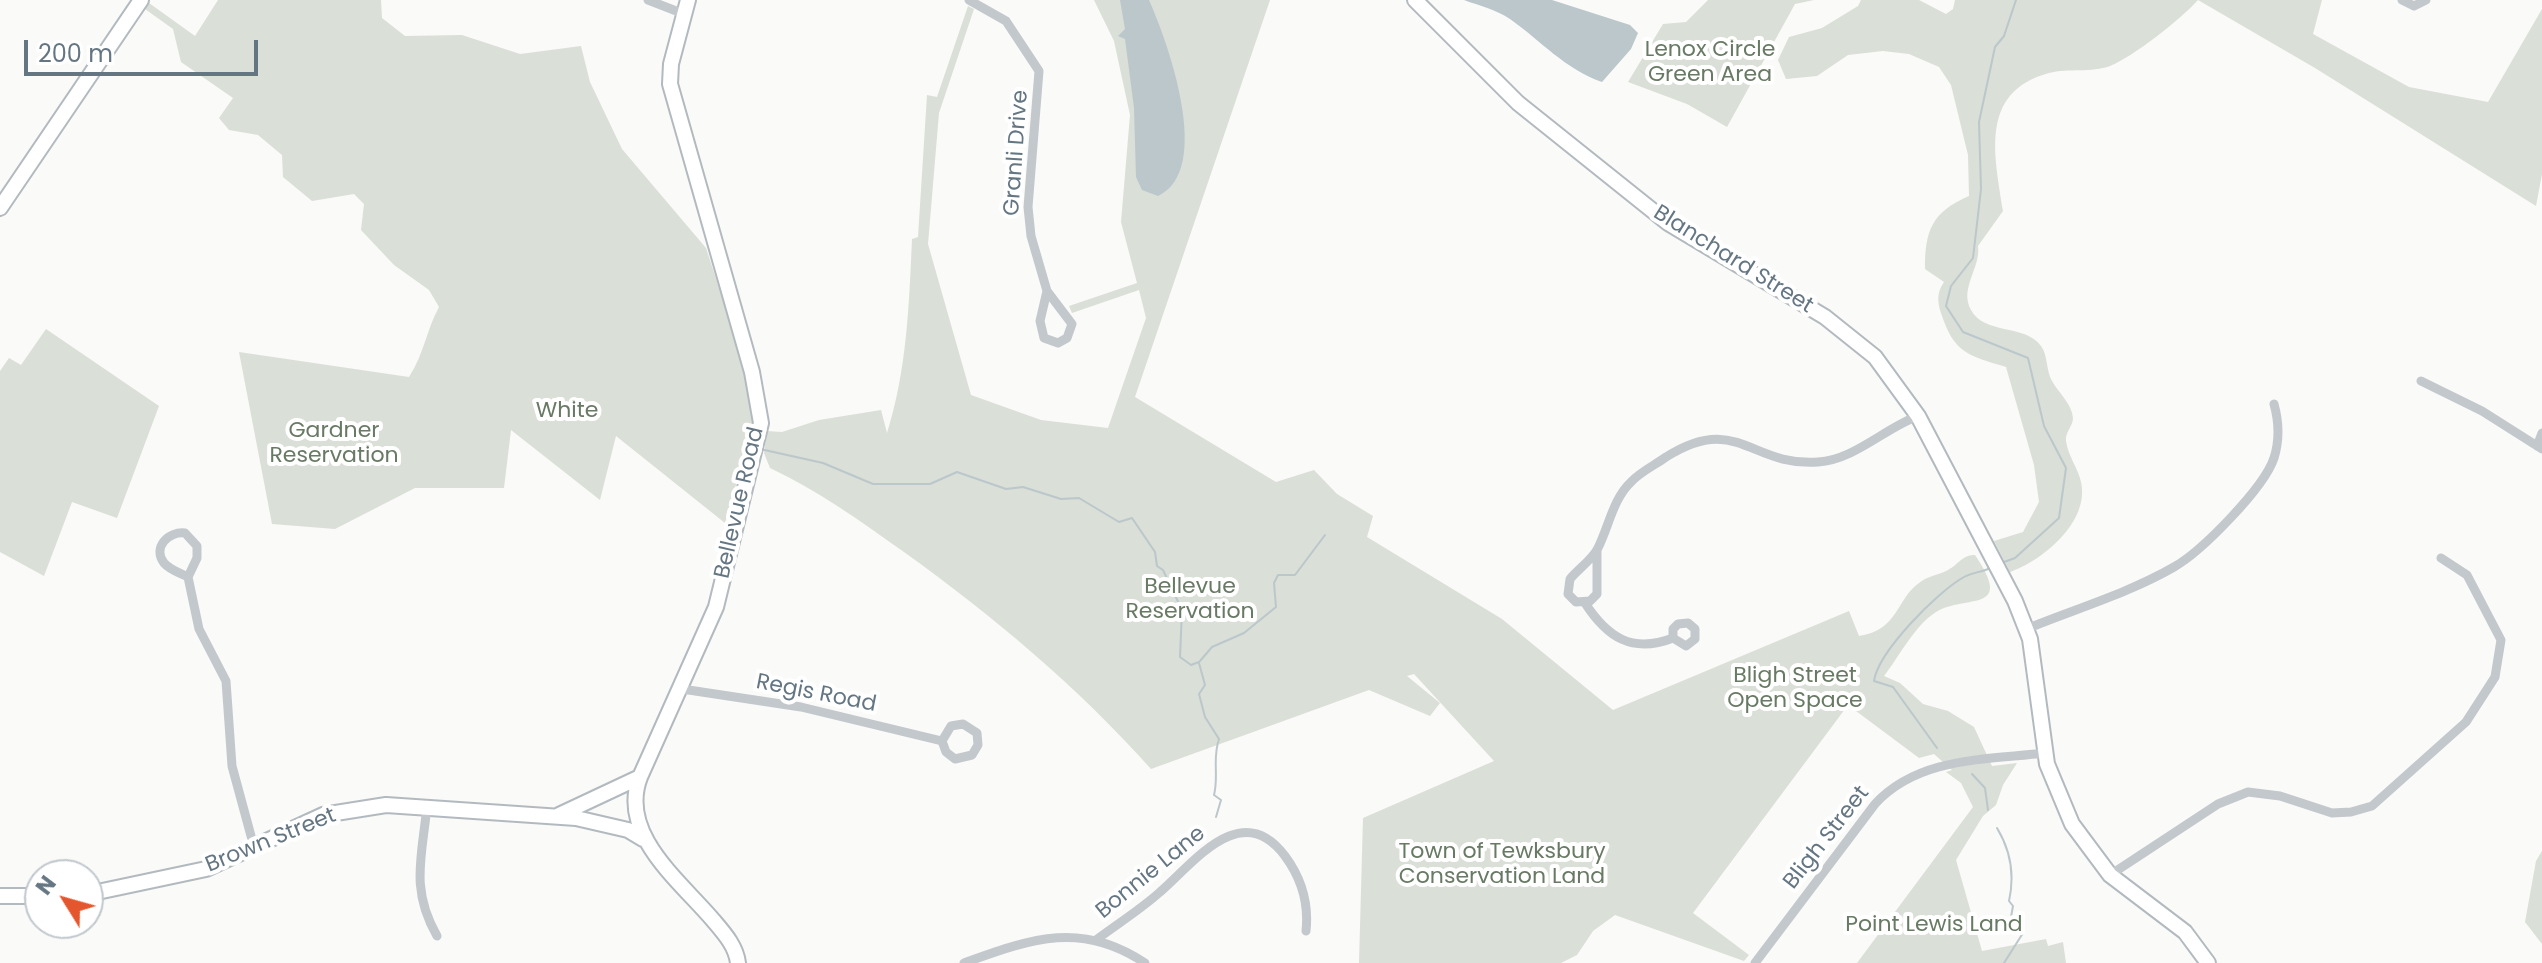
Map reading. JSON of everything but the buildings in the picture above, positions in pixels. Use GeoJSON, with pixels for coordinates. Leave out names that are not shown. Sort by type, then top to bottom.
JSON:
{"type":"FeatureCollection","features":[{"type":"Feature","properties":{"kind":"street"},"geometry":{"type":"LineString","coordinates":[[0,208],[141,0]]}},
{"type":"Feature","properties":{"kind":"street"},"geometry":{"type":"LineString","coordinates":[[648,0],[686,7]]}},
{"type":"Feature","properties":{"kind":"street","name":"Granli Drive"},"geometry":{"type":"LineString","coordinates":[[969,0],[1006,21],[1039,71],[1028,207],[1031,236],[1047,291],[1072,324],[1067,338],[1058,343],[1044,338],[1040,328],[1047,291]]}},
{"type":"Feature","properties":{"kind":"street","name":"Blanchard Street"},"geometry":{"type":"LineString","coordinates":[[1415,0],[1518,103],[1654,213],[1825,317],[1875,357],[1918,416],[2026,629],[2035,667],[2045,753],[2060,800],[2072,824],[2110,875],[2185,932],[2208,963]]}},
{"type":"Feature","properties":{"kind":"street"},"geometry":{"type":"LineString","coordinates":[[2402,0],[2414,6],[2426,0]]}},
{"type":"Feature","properties":{"kind":"street","name":"Bellevue Road"},"geometry":{"type":"LineString","coordinates":[[686,7],[671,64],[674,105],[752,372],[761,423],[716,607],[682,689],[640,777],[634,801],[643,839],[727,936],[738,963]]}},
{"type":"Feature","properties":{"kind":"street"},"geometry":{"type":"LineString","coordinates":[[2421,381],[2482,411],[2540,447],[2542,433]]}},
{"type":"Feature","properties":{"kind":"street"},"geometry":{"type":"LineString","coordinates":[[2026,629],[2170,569],[2194,552],[2249,494],[2273,462],[2279,429],[2274,404]]}},
{"type":"Feature","properties":{"kind":"street"},"geometry":{"type":"LineString","coordinates":[[1673,638],[1646,646],[1618,639],[1598,623],[1585,603],[1571,599],[1568,584],[1597,551],[1627,485],[1685,445],[1704,439],[1725,437],[1784,459],[1819,462],[1854,449],[1918,416]]}},
{"type":"Feature","properties":{"kind":"street"},"geometry":{"type":"LineString","coordinates":[[188,577],[162,560],[161,548],[173,534],[191,536],[197,546],[197,558],[188,577],[199,629],[226,681],[232,766],[254,847]]}},
{"type":"Feature","properties":{"kind":"street"},"geometry":{"type":"LineString","coordinates":[[1585,603],[1594,598],[1598,589],[1597,551]]}},
{"type":"Feature","properties":{"kind":"street"},"geometry":{"type":"LineString","coordinates":[[2110,875],[2218,804],[2248,792],[2280,796],[2332,813],[2372,806],[2466,722],[2495,677],[2501,640],[2467,575],[2441,558]]}},
{"type":"Feature","properties":{"kind":"street","name":"Regis Road"},"geometry":{"type":"LineString","coordinates":[[682,689],[801,707],[942,741]]}},
{"type":"Feature","properties":{"kind":"street","name":"Regis Road"},"geometry":{"type":"LineString","coordinates":[[963,724],[977,733],[978,745],[967,759],[955,759],[946,752],[942,741],[947,730],[963,724]]}},
{"type":"Feature","properties":{"kind":"street","name":"Bligh Street"},"geometry":{"type":"LineString","coordinates":[[1755,963],[1875,804],[1897,783],[1934,767],[2045,753]]}},
{"type":"Feature","properties":{"kind":"street"},"geometry":{"type":"LineString","coordinates":[[555,817],[640,777]]}},
{"type":"Feature","properties":{"kind":"street","name":"Brown Street"},"geometry":{"type":"LineString","coordinates":[[104,891],[206,869],[323,815],[386,805],[555,817],[607,824],[643,839]]}},
{"type":"Feature","properties":{"kind":"street"},"geometry":{"type":"LineString","coordinates":[[427,806],[419,890],[423,909],[437,936]]}},
{"type":"Feature","properties":{"kind":"street","name":"Bonnie Lane"},"geometry":{"type":"LineString","coordinates":[[1096,940],[1157,895],[1204,848],[1220,839],[1247,833],[1276,846],[1286,858],[1308,907],[1306,931]]}},
{"type":"Feature","properties":{"kind":"street"},"geometry":{"type":"LineString","coordinates":[[0,896],[24,896]]}},
{"type":"Feature","properties":{"kind":"street"},"geometry":{"type":"LineString","coordinates":[[964,963],[1033,940],[1079,935],[1145,963]]}},
{"type":"Feature","properties":{"kind":"green space"},"geometry":{"type":"Polygon","coordinates":[[[218,0],[381,0],[382,18],[405,36],[462,35],[520,54],[581,46],[590,82],[622,149],[706,248],[747,373],[754,422],[725,523],[616,436],[600,500],[511,430],[504,488],[415,488],[335,529],[272,524],[239,352],[409,377],[439,307],[429,290],[394,265],[361,230],[364,204],[354,194],[312,201],[283,177],[282,155],[258,135],[229,130],[219,118],[233,98],[181,62],[173,29],[145,9],[149,3],[195,36],[218,0]]]}},
{"type":"Feature","properties":{"kind":"green space"},"geometry":{"type":"Polygon","coordinates":[[[1094,0],[1270,0],[1135,397],[1276,482],[1314,470],[1337,494],[1373,516],[1367,537],[1502,619],[1613,710],[1849,611],[1859,636],[1872,633],[1889,621],[1919,583],[1948,570],[1967,556],[1975,555],[1990,586],[1988,594],[1982,599],[1948,607],[1928,618],[1884,676],[1900,683],[1923,704],[1948,711],[1974,727],[1992,766],[2017,763],[2003,785],[1996,805],[1983,816],[1956,860],[1982,951],[2046,939],[2048,946],[2063,942],[2066,963],[1857,963],[1973,807],[1961,783],[1946,772],[1952,770],[1934,754],[1919,758],[1848,705],[1693,913],[1749,955],[1744,961],[1615,915],[1593,931],[1577,955],[1561,963],[1359,963],[1363,818],[1494,761],[1414,674],[1407,676],[1440,703],[1430,716],[1369,690],[1151,769],[1064,681],[970,601],[855,518],[770,468],[764,453],[767,431],[782,432],[819,420],[881,410],[887,433],[903,361],[912,239],[918,237],[927,95],[937,97],[968,6],[974,9],[939,113],[928,244],[971,395],[1041,420],[1108,428],[1146,318],[1139,290],[1072,313],[1069,306],[1137,283],[1121,222],[1130,115],[1114,41],[1094,0]]]}},
{"type":"Feature","properties":{"kind":"green space","name":"Lenox Circle Green Area"},"geometry":{"type":"Polygon","coordinates":[[[1708,0],[1814,0],[1795,4],[1727,127],[1687,104],[1628,82],[1663,24],[1686,22],[1708,0]]]}},
{"type":"Feature","properties":{"kind":"green space"},"geometry":{"type":"Polygon","coordinates":[[[1861,0],[1919,0],[1946,14],[1953,9],[1955,0],[2198,0],[2157,36],[2120,61],[2096,69],[2049,73],[2026,82],[2011,95],[2001,111],[1995,149],[2003,211],[1978,246],[1968,302],[1977,318],[1985,323],[2026,335],[2041,346],[2050,377],[2072,413],[2073,421],[2066,441],[2080,477],[2082,497],[2071,525],[2061,538],[2036,559],[2010,572],[1994,541],[2023,532],[2039,502],[2034,465],[2006,367],[1972,355],[1951,337],[1939,304],[1939,293],[1944,282],[1925,269],[1927,243],[1933,224],[1956,202],[1969,196],[1968,155],[1951,85],[1939,67],[1909,54],[1883,51],[1848,55],[1817,76],[1786,79],[1778,60],[1789,37],[1822,28],[1858,6],[1861,0]]]}},
{"type":"Feature","properties":{"kind":"green space"},"geometry":{"type":"Polygon","coordinates":[[[2198,0],[2322,0],[2313,34],[2409,87],[2488,102],[2542,9],[2542,174],[2536,206],[2315,68],[2198,0]]]}},
{"type":"Feature","properties":{"kind":"green space"},"geometry":{"type":"Polygon","coordinates":[[[46,329],[159,406],[117,518],[72,502],[44,576],[0,552],[0,371],[9,358],[21,365],[46,329]]]}},
{"type":"Feature","properties":{"kind":"green space"},"geometry":{"type":"Polygon","coordinates":[[[2542,851],[2542,944],[2525,922],[2536,861],[2542,851]]]}},
{"type":"Feature","properties":{"kind":"shaded area"},"geometry":{"type":"Polygon","coordinates":[[[1120,0],[1149,0],[1166,45],[1182,104],[1185,134],[1183,160],[1174,182],[1158,196],[1142,190],[1136,177],[1134,108],[1125,39],[1118,36],[1125,29],[1120,0]]]}},
{"type":"Feature","properties":{"kind":"shaded area"},"geometry":{"type":"Polygon","coordinates":[[[1464,0],[1552,0],[1630,25],[1638,33],[1631,49],[1602,82],[1565,62],[1504,16],[1464,0]]]}},
{"type":"Feature","properties":{"kind":"waterway"},"geometry":{"type":"LineString","coordinates":[[2004,562],[2015,558],[2059,518],[2066,468],[2044,426],[2028,358],[1963,332],[1946,306],[1951,286],[1973,258],[1981,189],[1979,122],[1995,47],[2004,36],[2016,0]]}},
{"type":"Feature","properties":{"kind":"waterway"},"geometry":{"type":"LineString","coordinates":[[760,449],[823,463],[873,484],[930,484],[957,472],[1006,489],[1023,487],[1061,499],[1079,498],[1119,522],[1132,518],[1155,552],[1157,566],[1163,570],[1182,610],[1180,657],[1191,665],[1199,662]]}},
{"type":"Feature","properties":{"kind":"waterway"},"geometry":{"type":"LineString","coordinates":[[1200,661],[1212,647],[1244,633],[1276,607],[1274,583],[1278,575],[1295,575],[1325,535]]}},
{"type":"Feature","properties":{"kind":"waterway"},"geometry":{"type":"LineString","coordinates":[[1937,748],[1893,687],[1874,681],[1897,639],[1925,609],[1964,577],[1988,569]]}},
{"type":"Feature","properties":{"kind":"waterway"},"geometry":{"type":"LineString","coordinates":[[1199,663],[1205,685],[1199,694],[1205,717],[1219,739],[1214,795],[1221,800],[1216,817]]}},
{"type":"Feature","properties":{"kind":"waterway"},"geometry":{"type":"LineString","coordinates":[[1972,774],[1985,788],[1988,810]]}},
{"type":"Feature","properties":{"kind":"waterway"},"geometry":{"type":"LineString","coordinates":[[1997,828],[2006,845],[2010,863],[2011,917],[2023,933],[2004,963]]}},
{"type":"Feature","properties":{"kind":"park label","name":"White"},"geometry":{"type":"Point","coordinates":[567,411]}},
{"type":"Feature","properties":{"kind":"park label","name":"Gardner Reservation"},"geometry":{"type":"Point","coordinates":[334,444]}},
{"type":"Feature","properties":{"kind":"park label","name":"Bellevue Reservation"},"geometry":{"type":"Point","coordinates":[1190,600]}},
{"type":"Feature","properties":{"kind":"park label","name":"Bligh Street Open Space"},"geometry":{"type":"Point","coordinates":[1795,688]}},
{"type":"Feature","properties":{"kind":"park label","name":"Town of Tewksbury Conservation Land"},"geometry":{"type":"Point","coordinates":[1502,864]}},
{"type":"Feature","properties":{"kind":"park label","name":"Point Lewis Land"},"geometry":{"type":"Point","coordinates":[1934,925]}}]}
